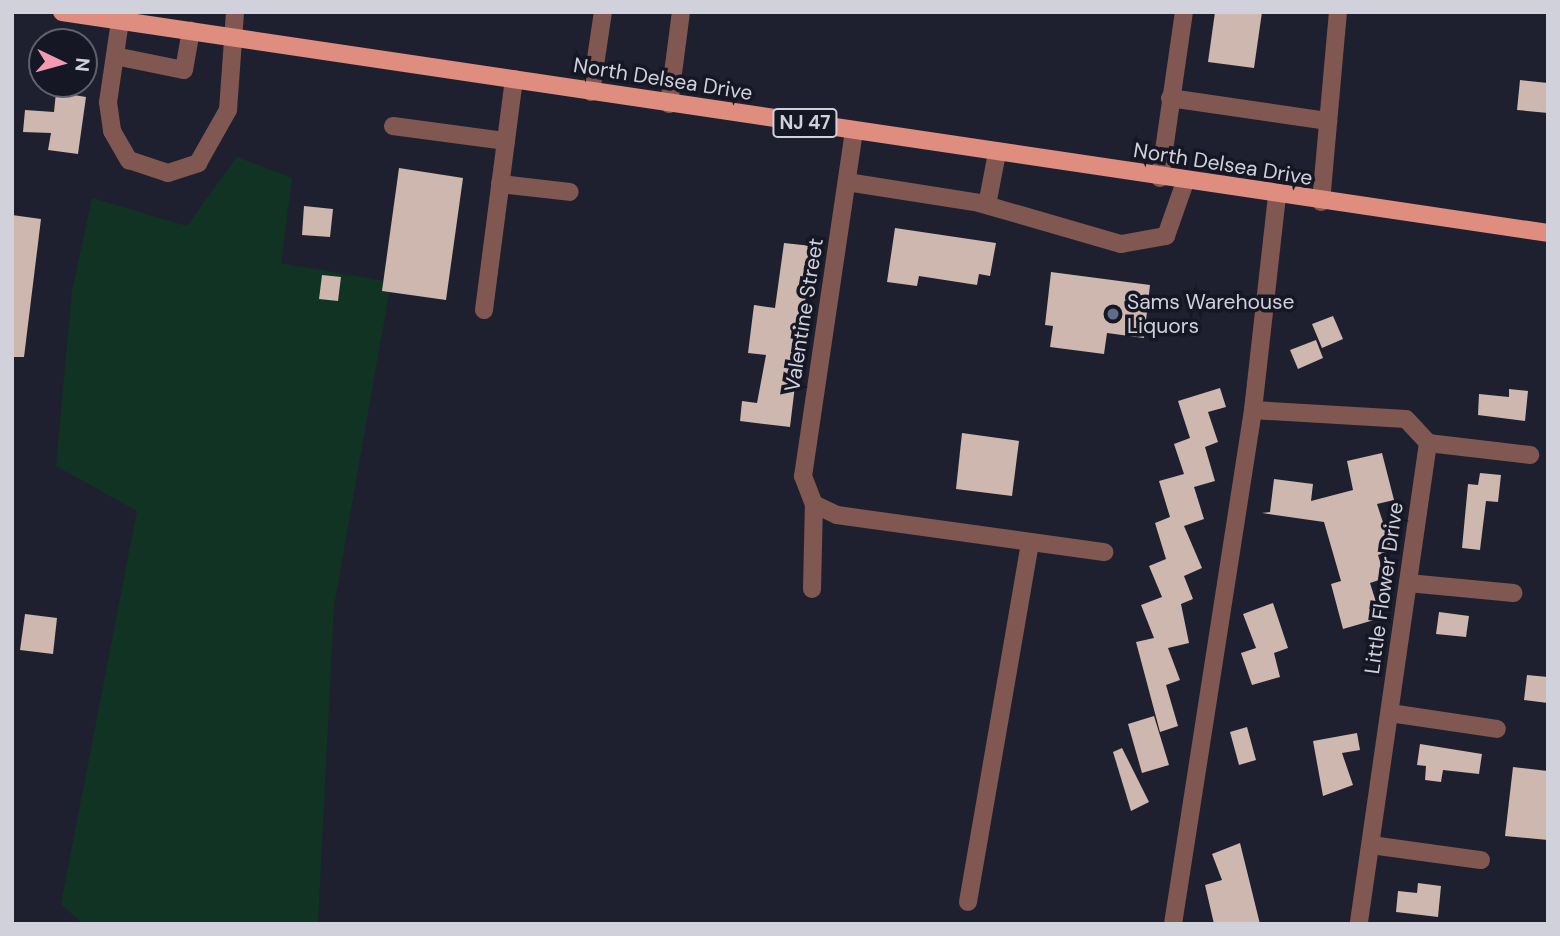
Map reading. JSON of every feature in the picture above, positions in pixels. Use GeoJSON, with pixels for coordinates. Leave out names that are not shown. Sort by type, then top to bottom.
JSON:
{"type":"FeatureCollection","features":[{"type":"Feature","properties":{"kind":"main road","name":"North Delsea Drive"},"geometry":{"type":"LineString","coordinates":[[62,12],[1277,196],[1548,233]]}},
{"type":"Feature","properties":{"kind":"lane"},"geometry":{"type":"LineString","coordinates":[[120,21],[108,103],[112,131],[129,160],[168,173],[198,163],[228,110],[236,12]]}},
{"type":"Feature","properties":{"kind":"lane"},"geometry":{"type":"LineString","coordinates":[[591,92],[603,12]]}},
{"type":"Feature","properties":{"kind":"lane"},"geometry":{"type":"LineString","coordinates":[[669,104],[681,12]]}},
{"type":"Feature","properties":{"kind":"lane"},"geometry":{"type":"LineString","coordinates":[[1160,178],[1184,12]]}},
{"type":"Feature","properties":{"kind":"lane"},"geometry":{"type":"LineString","coordinates":[[1321,202],[1338,12]]}},
{"type":"Feature","properties":{"kind":"lane"},"geometry":{"type":"LineString","coordinates":[[115,57],[184,70],[191,31]]}},
{"type":"Feature","properties":{"kind":"lane"},"geometry":{"type":"LineString","coordinates":[[484,310],[514,79]]}},
{"type":"Feature","properties":{"kind":"lane"},"geometry":{"type":"LineString","coordinates":[[1170,98],[1328,121]]}},
{"type":"Feature","properties":{"kind":"lane"},"geometry":{"type":"LineString","coordinates":[[393,126],[506,141]]}},
{"type":"Feature","properties":{"kind":"lane","name":"Valentine Street"},"geometry":{"type":"LineString","coordinates":[[812,589],[814,504],[803,476],[854,131]]}},
{"type":"Feature","properties":{"kind":"lane"},"geometry":{"type":"LineString","coordinates":[[986,205],[997,153]]}},
{"type":"Feature","properties":{"kind":"lane"},"geometry":{"type":"LineString","coordinates":[[846,182],[986,205],[1121,244],[1166,236],[1185,182]]}},
{"type":"Feature","properties":{"kind":"lane"},"geometry":{"type":"LineString","coordinates":[[500,184],[570,192]]}},
{"type":"Feature","properties":{"kind":"lane"},"geometry":{"type":"LineString","coordinates":[[1173,924],[1253,410],[1277,196]]}},
{"type":"Feature","properties":{"kind":"lane"},"geometry":{"type":"LineString","coordinates":[[1253,410],[1406,419],[1428,443],[1530,455]]}},
{"type":"Feature","properties":{"kind":"lane","name":"Little Flower Drive"},"geometry":{"type":"LineString","coordinates":[[1359,924],[1428,443]]}},
{"type":"Feature","properties":{"kind":"lane"},"geometry":{"type":"LineString","coordinates":[[814,504],[837,515],[1104,552]]}},
{"type":"Feature","properties":{"kind":"lane"},"geometry":{"type":"LineString","coordinates":[[968,902],[1030,542]]}},
{"type":"Feature","properties":{"kind":"lane"},"geometry":{"type":"LineString","coordinates":[[1408,583],[1514,593]]}},
{"type":"Feature","properties":{"kind":"lane"},"geometry":{"type":"LineString","coordinates":[[1390,713],[1497,729]]}},
{"type":"Feature","properties":{"kind":"lane"},"geometry":{"type":"LineString","coordinates":[[1371,845],[1481,860]]}},
{"type":"Feature","properties":{"kind":"green space"},"geometry":{"type":"Polygon","coordinates":[[[237,157],[292,178],[281,263],[391,282],[334,606],[318,924],[83,924],[61,904],[137,511],[56,466],[72,291],[92,198],[187,226],[237,157]]]}},
{"type":"Feature","properties":{"kind":"building"},"geometry":{"type":"Polygon","coordinates":[[[1215,12],[1262,12],[1254,68],[1208,62],[1215,12]]]}},
{"type":"Feature","properties":{"kind":"building"},"geometry":{"type":"Polygon","coordinates":[[[1520,80],[1548,83],[1548,113],[1517,110],[1520,80]]]}},
{"type":"Feature","properties":{"kind":"building"},"geometry":{"type":"Polygon","coordinates":[[[55,98],[86,98],[78,154],[48,150],[51,133],[23,132],[25,110],[54,112],[55,98]]]}},
{"type":"Feature","properties":{"kind":"building"},"geometry":{"type":"Polygon","coordinates":[[[399,168],[463,178],[446,300],[382,291],[399,168]]]}},
{"type":"Feature","properties":{"kind":"building"},"geometry":{"type":"Polygon","coordinates":[[[304,206],[333,209],[330,237],[302,235],[304,206]]]}},
{"type":"Feature","properties":{"kind":"building"},"geometry":{"type":"Polygon","coordinates":[[[12,215],[41,219],[24,357],[12,357],[12,215]]]}},
{"type":"Feature","properties":{"kind":"building"},"geometry":{"type":"Polygon","coordinates":[[[895,228],[996,243],[990,276],[979,274],[977,285],[919,276],[917,286],[887,282],[895,228]]]}},
{"type":"Feature","properties":{"kind":"building"},"geometry":{"type":"Polygon","coordinates":[[[784,243],[812,246],[790,427],[740,421],[742,401],[757,403],[766,355],[748,353],[754,305],[775,308],[784,243]]]}},
{"type":"Feature","properties":{"kind":"building"},"geometry":{"type":"Polygon","coordinates":[[[1051,272],[1150,285],[1144,338],[1107,333],[1104,354],[1050,347],[1053,326],[1045,325],[1051,272]]]}},
{"type":"Feature","properties":{"kind":"building"},"geometry":{"type":"Polygon","coordinates":[[[322,275],[341,277],[338,301],[319,299],[322,275]]]}},
{"type":"Feature","properties":{"kind":"building"},"geometry":{"type":"Polygon","coordinates":[[[1333,316],[1343,339],[1322,348],[1312,324],[1333,316]]]}},
{"type":"Feature","properties":{"kind":"building"},"geometry":{"type":"Polygon","coordinates":[[[1316,340],[1323,358],[1298,369],[1290,350],[1316,340]]]}},
{"type":"Feature","properties":{"kind":"building"},"geometry":{"type":"Polygon","coordinates":[[[1220,388],[1226,407],[1208,412],[1218,442],[1205,447],[1215,481],[1194,487],[1204,519],[1184,526],[1202,568],[1184,576],[1193,599],[1181,604],[1189,643],[1168,648],[1180,680],[1166,685],[1178,726],[1160,732],[1136,642],[1154,638],[1141,605],[1162,597],[1149,566],[1166,559],[1155,523],[1170,517],[1159,481],[1184,474],[1174,444],[1190,438],[1178,401],[1220,388]]]}},
{"type":"Feature","properties":{"kind":"building"},"geometry":{"type":"Polygon","coordinates":[[[1509,389],[1528,391],[1525,421],[1478,415],[1479,394],[1509,397],[1509,389]]]}},
{"type":"Feature","properties":{"kind":"building"},"geometry":{"type":"Polygon","coordinates":[[[962,433],[1019,441],[1012,496],[956,489],[962,433]]]}},
{"type":"Feature","properties":{"kind":"building"},"geometry":{"type":"Polygon","coordinates":[[[1382,453],[1394,500],[1377,504],[1392,550],[1378,555],[1385,578],[1370,583],[1381,618],[1343,629],[1331,584],[1341,581],[1324,522],[1262,513],[1270,512],[1274,479],[1313,484],[1311,501],[1353,490],[1347,461],[1382,453]]]}},
{"type":"Feature","properties":{"kind":"building"},"geometry":{"type":"Polygon","coordinates":[[[1480,473],[1501,475],[1498,502],[1486,501],[1480,550],[1462,548],[1468,484],[1478,485],[1480,473]]]}},
{"type":"Feature","properties":{"kind":"building"},"geometry":{"type":"Polygon","coordinates":[[[1273,603],[1288,648],[1274,653],[1280,677],[1252,685],[1241,653],[1256,648],[1243,614],[1273,603]]]}},
{"type":"Feature","properties":{"kind":"building"},"geometry":{"type":"Polygon","coordinates":[[[1439,612],[1469,616],[1466,637],[1436,634],[1439,612]]]}},
{"type":"Feature","properties":{"kind":"building"},"geometry":{"type":"Polygon","coordinates":[[[25,614],[57,618],[53,654],[20,650],[25,614]]]}},
{"type":"Feature","properties":{"kind":"building"},"geometry":{"type":"Polygon","coordinates":[[[1527,675],[1548,677],[1548,703],[1524,700],[1527,675]]]}},
{"type":"Feature","properties":{"kind":"building"},"geometry":{"type":"Polygon","coordinates":[[[1154,716],[1169,765],[1142,773],[1128,724],[1154,716]]]}},
{"type":"Feature","properties":{"kind":"building"},"geometry":{"type":"Polygon","coordinates":[[[1247,727],[1256,760],[1239,765],[1230,732],[1247,727]]]}},
{"type":"Feature","properties":{"kind":"building"},"geometry":{"type":"Polygon","coordinates":[[[1357,733],[1360,750],[1342,753],[1353,785],[1323,796],[1313,741],[1357,733]]]}},
{"type":"Feature","properties":{"kind":"building"},"geometry":{"type":"Polygon","coordinates":[[[1420,744],[1482,754],[1479,774],[1443,770],[1441,782],[1425,780],[1426,766],[1417,765],[1420,744]]]}},
{"type":"Feature","properties":{"kind":"building"},"geometry":{"type":"Polygon","coordinates":[[[1122,748],[1149,802],[1131,811],[1113,752],[1122,748]]]}},
{"type":"Feature","properties":{"kind":"building"},"geometry":{"type":"Polygon","coordinates":[[[1513,767],[1548,771],[1548,840],[1505,836],[1513,767]]]}},
{"type":"Feature","properties":{"kind":"building"},"geometry":{"type":"Polygon","coordinates":[[[1240,843],[1260,924],[1214,924],[1205,885],[1222,880],[1212,854],[1240,843]]]}},
{"type":"Feature","properties":{"kind":"building"},"geometry":{"type":"Polygon","coordinates":[[[1418,883],[1441,886],[1438,917],[1396,912],[1398,891],[1417,893],[1418,883]]]}},
{"type":"Feature","properties":{"kind":"place","name":"Sams Warehouse Liquors"},"geometry":{"type":"Point","coordinates":[1113,314]}}]}
